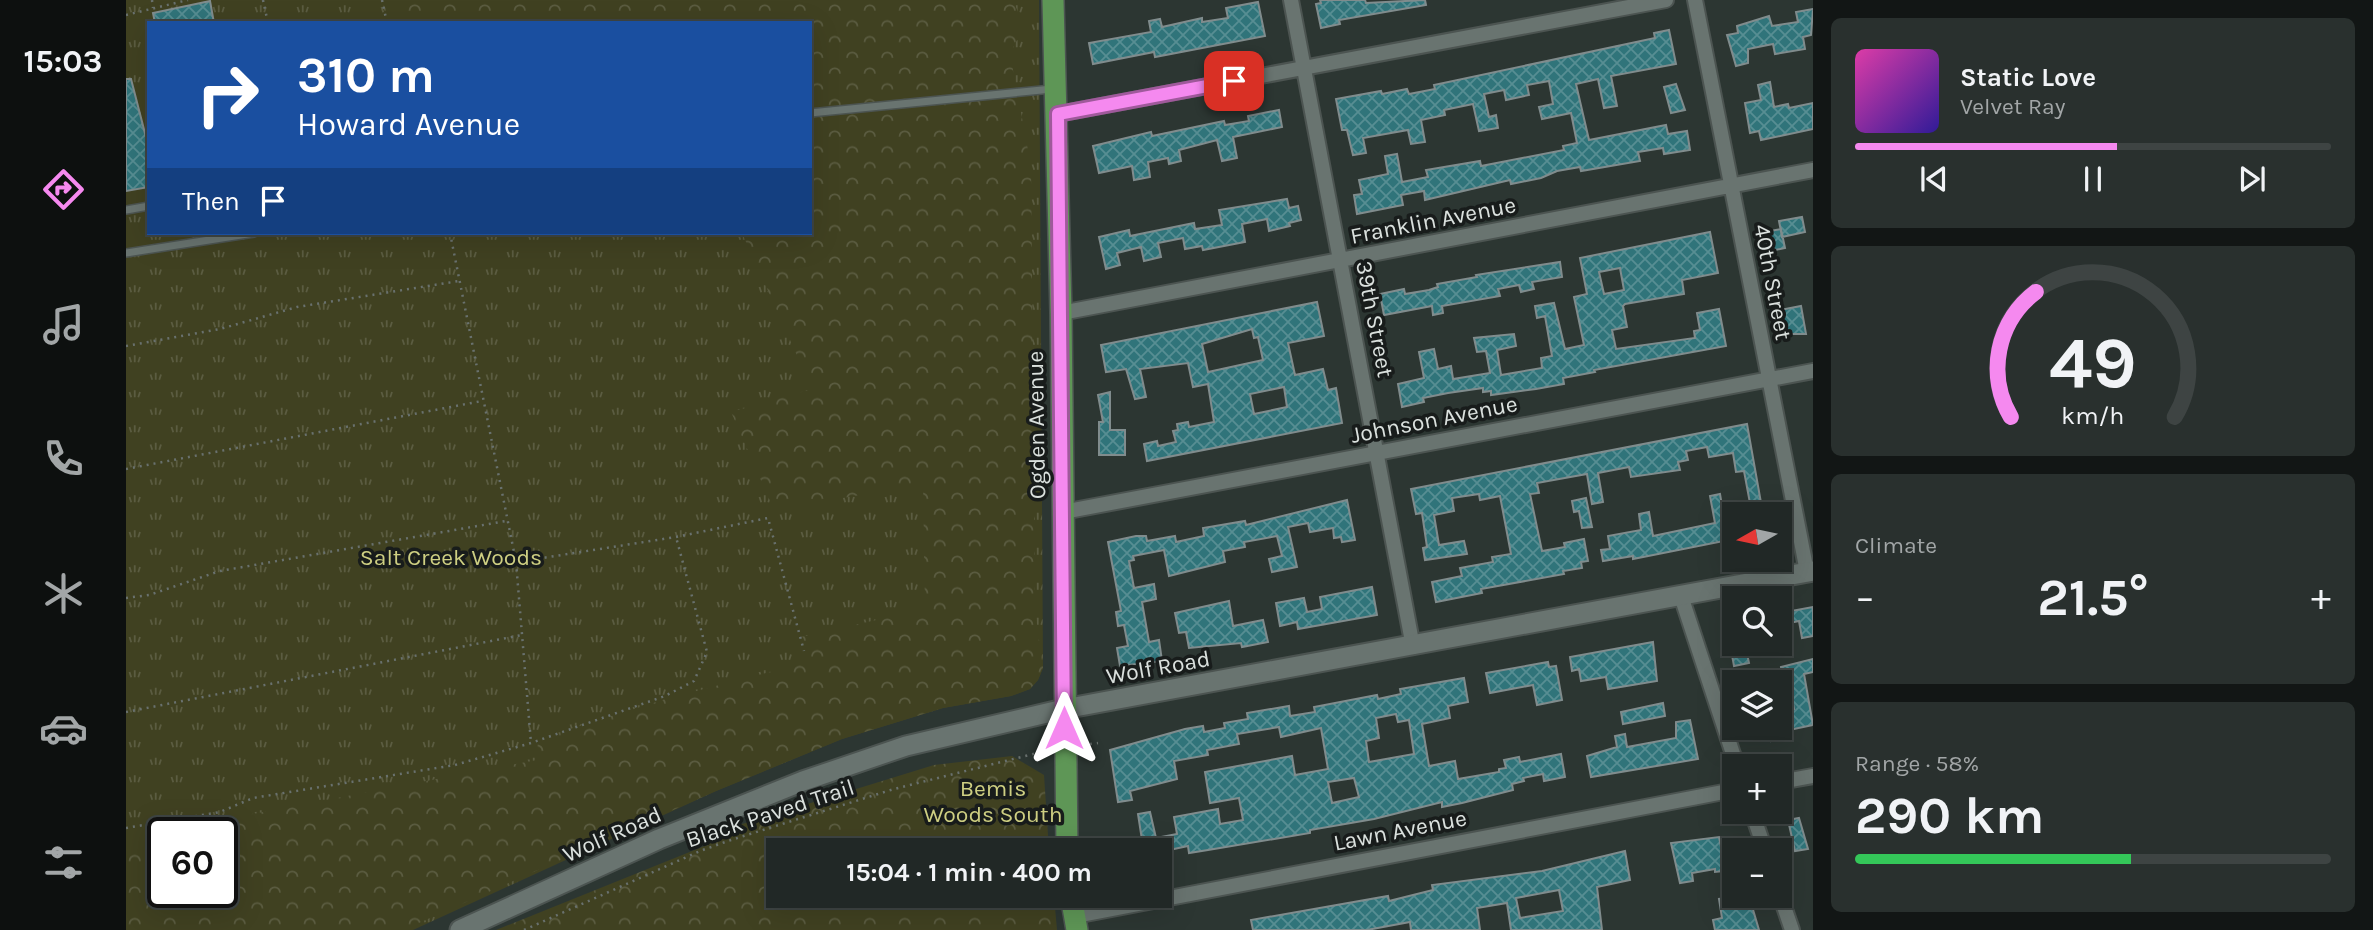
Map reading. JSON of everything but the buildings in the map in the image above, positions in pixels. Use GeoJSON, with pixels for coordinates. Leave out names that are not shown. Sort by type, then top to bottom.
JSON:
{"type":"FeatureCollection","features":[{"type":"Feature","properties":{"kind":"main road","name":"Ogden Avenue"},"geometry":{"type":"LineString","coordinates":[[1053,0],[1058,114],[1067,838]]}},
{"type":"Feature","properties":{"kind":"main road","name":"Wolf Road"},"geometry":{"type":"LineString","coordinates":[[460,930],[659,839],[803,781],[906,746],[1064,709],[1413,647],[1810,571]]}},
{"type":"Feature","properties":{"kind":"street","name":"39th Street"},"geometry":{"type":"LineString","coordinates":[[1291,0],[1413,647]]}},
{"type":"Feature","properties":{"kind":"street"},"geometry":{"type":"LineString","coordinates":[[1058,114],[1666,0]]}},
{"type":"Feature","properties":{"kind":"street","name":"40th Street"},"geometry":{"type":"LineString","coordinates":[[1695,0],[1769,380],[1810,571]]}},
{"type":"Feature","properties":{"kind":"street","name":"Franklin Avenue"},"geometry":{"type":"LineString","coordinates":[[1061,313],[1813,170]]}},
{"type":"Feature","properties":{"kind":"street","name":"Johnson Avenue"},"geometry":{"type":"LineString","coordinates":[[1063,512],[1813,371]]}},
{"type":"Feature","properties":{"kind":"street"},"geometry":{"type":"LineString","coordinates":[[1681,596],[1733,754]]}},
{"type":"Feature","properties":{"kind":"street"},"geometry":{"type":"LineString","coordinates":[[1792,780],[1813,776]]}},
{"type":"Feature","properties":{"kind":"street","name":"Lawn Avenue"},"geometry":{"type":"LineString","coordinates":[[1074,914],[1722,792]]}},
{"type":"Feature","properties":{"kind":"street"},"geometry":{"type":"LineString","coordinates":[[1784,908],[1792,930]]}},
{"type":"Feature","properties":{"kind":"lane"},"geometry":{"type":"LineString","coordinates":[[812,113],[1056,89]]}},
{"type":"Feature","properties":{"kind":"lane"},"geometry":{"type":"LineString","coordinates":[[126,210],[147,206]]}},
{"type":"Feature","properties":{"kind":"lane"},"geometry":{"type":"LineString","coordinates":[[188,235],[190,243]]}},
{"type":"Feature","properties":{"kind":"lane"},"geometry":{"type":"LineString","coordinates":[[126,253],[241,235]]}},
{"type":"Feature","properties":{"kind":"path"},"geometry":{"type":"LineString","coordinates":[[152,0],[153,8]]}},
{"type":"Feature","properties":{"kind":"path"},"geometry":{"type":"LineString","coordinates":[[126,15],[188,0]]}},
{"type":"Feature","properties":{"kind":"path"},"geometry":{"type":"LineString","coordinates":[[263,0],[268,21]]}},
{"type":"Feature","properties":{"kind":"path"},"geometry":{"type":"LineString","coordinates":[[382,0],[387,21]]}},
{"type":"Feature","properties":{"kind":"path"},"geometry":{"type":"LineString","coordinates":[[450,235],[516,562],[531,743]]}},
{"type":"Feature","properties":{"kind":"path"},"geometry":{"type":"LineString","coordinates":[[126,346],[220,329],[297,307],[459,280]]}},
{"type":"Feature","properties":{"kind":"path"},"geometry":{"type":"LineString","coordinates":[[126,469],[482,401]]}},
{"type":"Feature","properties":{"kind":"path"},"geometry":{"type":"LineString","coordinates":[[516,562],[676,537],[768,518],[804,651]]}},
{"type":"Feature","properties":{"kind":"path"},"geometry":{"type":"LineString","coordinates":[[126,598],[149,594],[220,571],[506,521]]}},
{"type":"Feature","properties":{"kind":"path"},"geometry":{"type":"LineString","coordinates":[[126,828],[220,812],[253,798],[455,765],[531,743],[665,696],[694,681],[706,652],[676,537]]}},
{"type":"Feature","properties":{"kind":"path"},"geometry":{"type":"LineString","coordinates":[[126,712],[522,635]]}},
{"type":"Feature","properties":{"kind":"path","name":"Black Paved Trail"},"geometry":{"type":"LineString","coordinates":[[524,930],[710,847],[894,789],[1035,752]]}},
{"type":"Feature","properties":{"kind":"green space","name":"Salt Creek Woods"},"geometry":{"type":"Polygon","coordinates":[[[126,0],[1039,0],[1043,668],[1030,689],[1011,696],[943,708],[842,739],[716,791],[413,930],[126,930],[126,0]]]}},
{"type":"Feature","properties":{"kind":"green space"},"geometry":{"type":"Polygon","coordinates":[[[382,0],[1013,0],[1021,19],[1017,40],[1010,54],[1031,166],[1035,611],[1043,668],[1030,689],[1011,696],[943,708],[842,739],[716,791],[403,930],[126,930],[126,838],[147,834],[147,908],[238,908],[237,817],[537,760],[538,739],[669,698],[801,664],[801,637],[925,609],[923,484],[774,510],[731,412],[812,389],[743,235],[812,235],[812,21],[387,21],[382,0]]]}},
{"type":"Feature","properties":{"kind":"green space","name":"Bemis Woods South"},"geometry":{"type":"Polygon","coordinates":[[[1012,756],[1044,775],[1048,838],[766,838],[766,908],[1055,908],[1057,930],[496,930],[707,845],[739,825],[934,765],[1012,756]]]}},
{"type":"Feature","properties":{"kind":"route"},"geometry":{"type":"LineString","coordinates":[[1064,728],[1058,114],[1234,81]]}}]}
